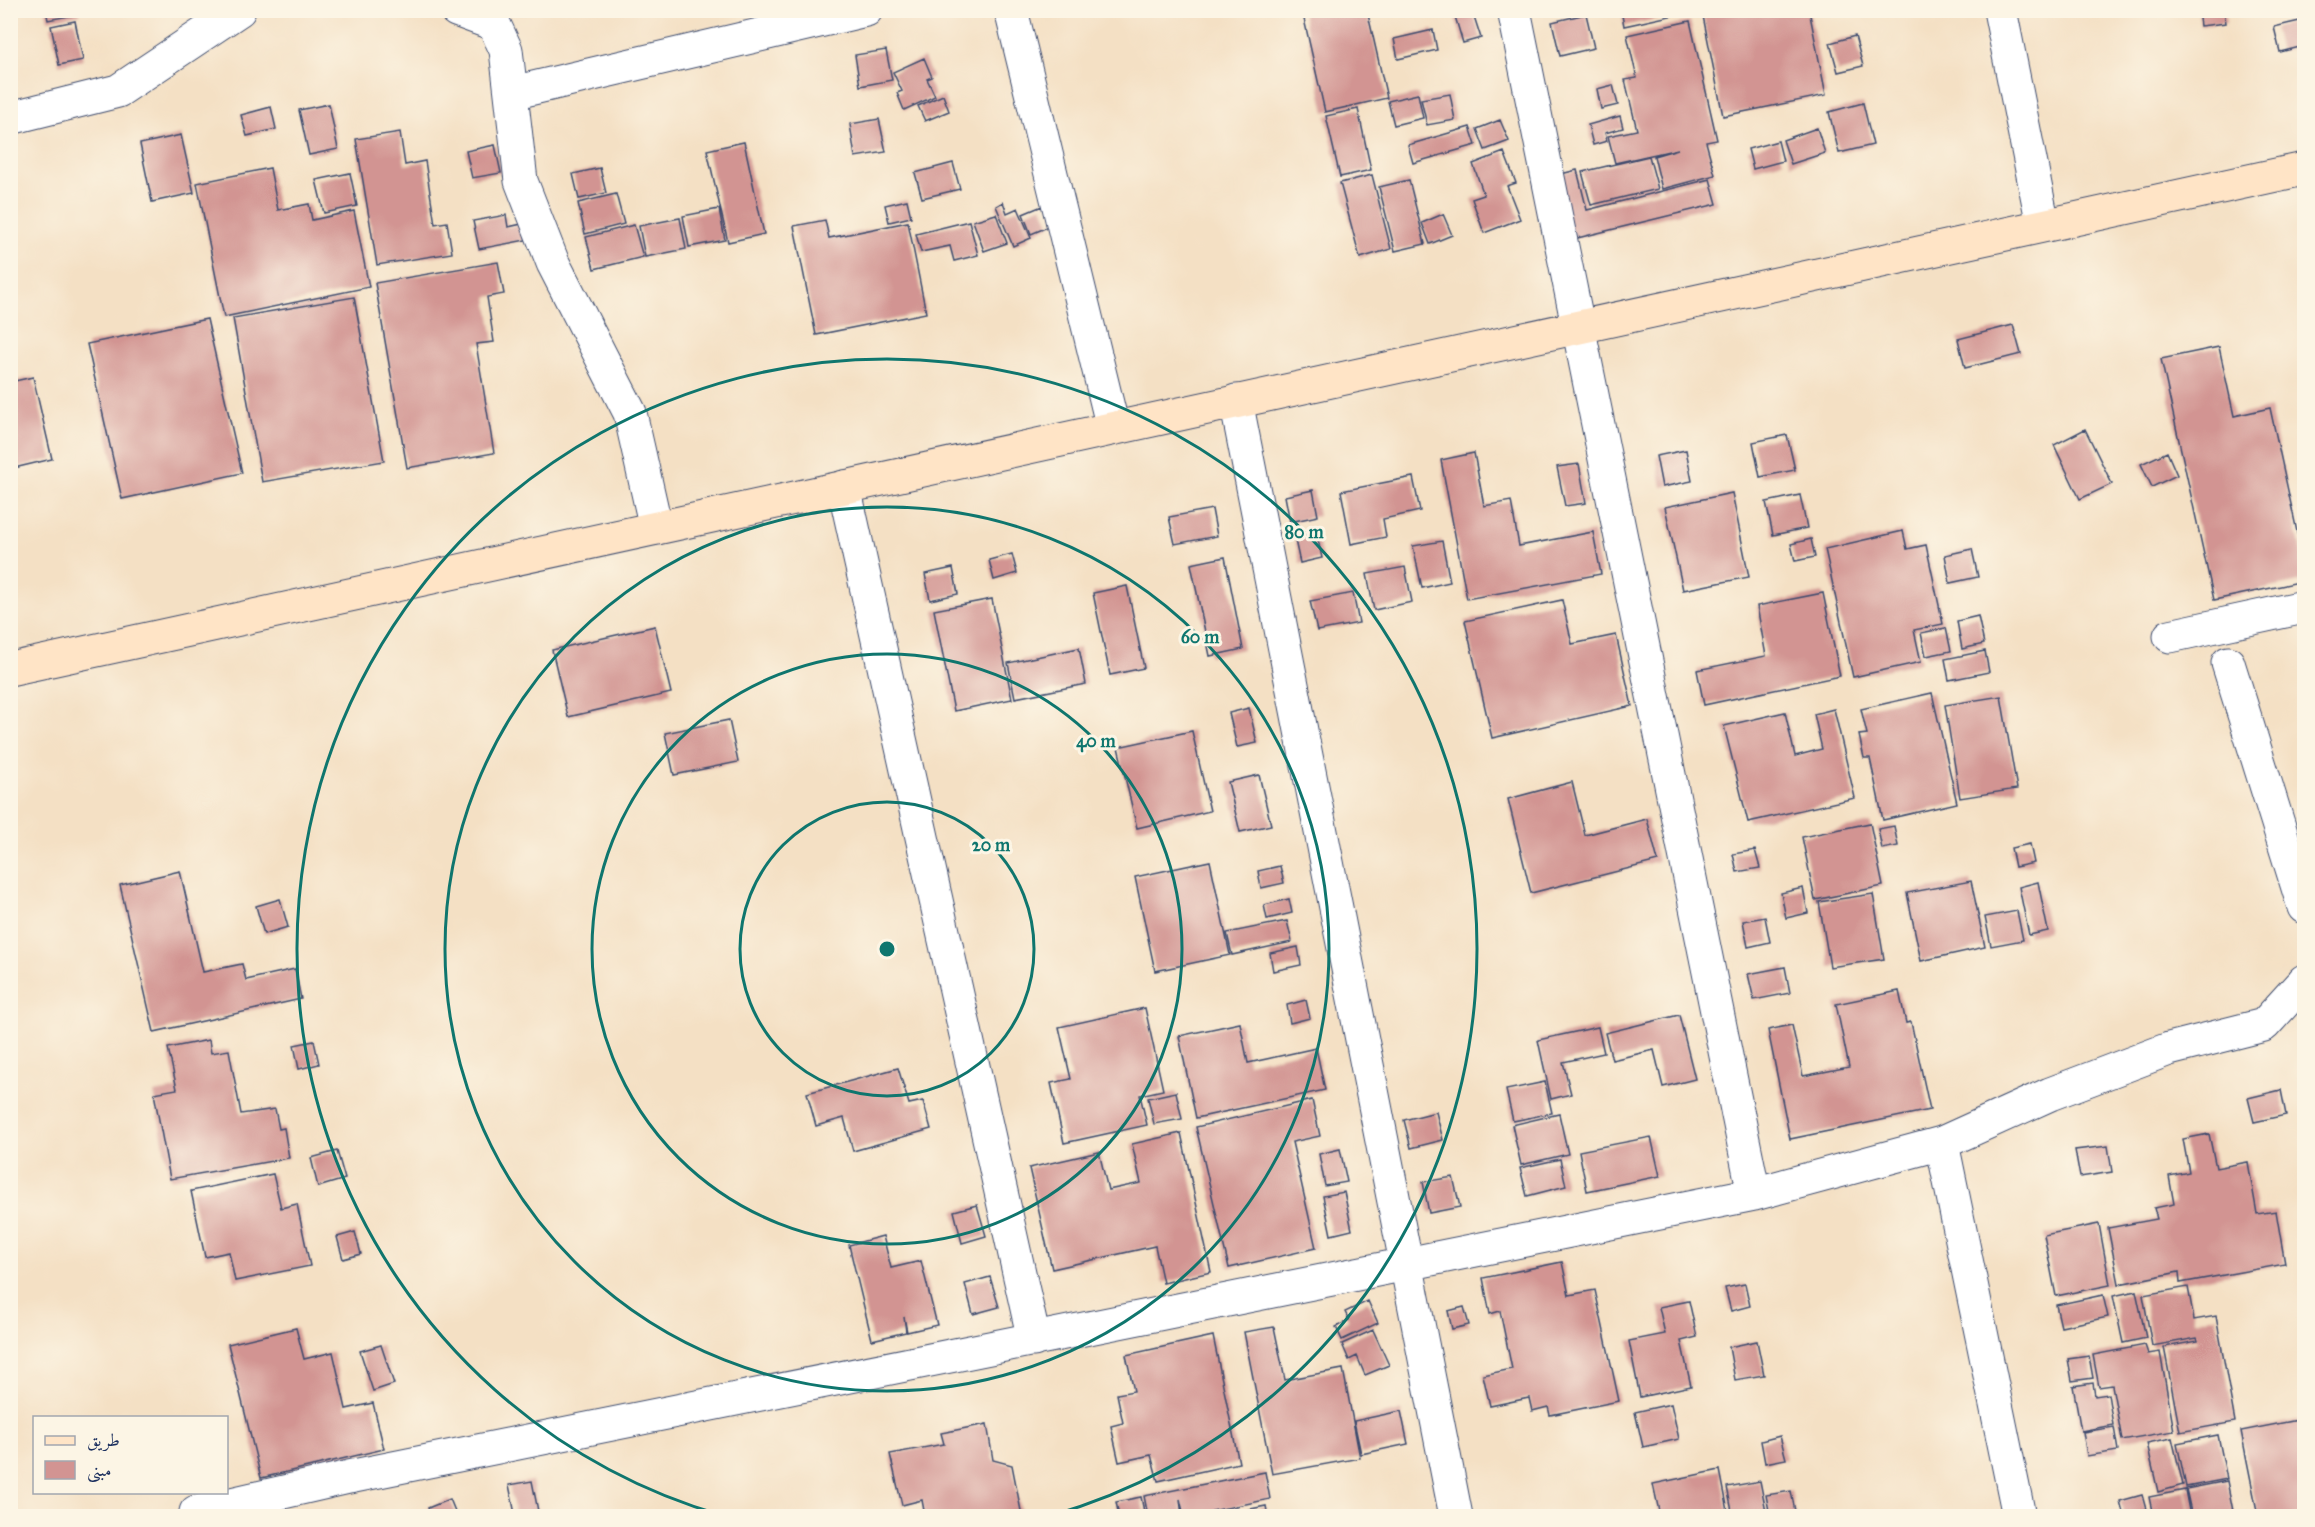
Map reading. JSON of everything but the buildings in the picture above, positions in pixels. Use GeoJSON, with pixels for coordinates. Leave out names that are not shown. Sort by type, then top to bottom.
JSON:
{"type":"FeatureCollection","features":[{"type":"Feature","properties":{"kind":"street"},"geometry":{"type":"LineString","coordinates":[[10,118],[118,91],[239,10]]}},
{"type":"Feature","properties":{"kind":"street"},"geometry":{"type":"LineString","coordinates":[[512,93],[866,10]]}},
{"type":"Feature","properties":{"kind":"street"},"geometry":{"type":"LineString","coordinates":[[1011,10],[1113,428]]}},
{"type":"Feature","properties":{"kind":"street"},"geometry":{"type":"LineString","coordinates":[[1514,10],[1754,1194]]}},
{"type":"Feature","properties":{"kind":"street"},"geometry":{"type":"LineString","coordinates":[[2000,10],[2043,225]]}},
{"type":"Feature","properties":{"kind":"street"},"geometry":{"type":"LineString","coordinates":[[473,14],[494,24],[506,50],[521,181],[553,263],[630,413],[656,528]]}},
{"type":"Feature","properties":{"kind":"street"},"geometry":{"type":"LineString","coordinates":[[10,669],[2304,169]]}},
{"type":"Feature","properties":{"kind":"street"},"geometry":{"type":"LineString","coordinates":[[1236,401],[1456,1516]]}},
{"type":"Feature","properties":{"kind":"street"},"geometry":{"type":"LineString","coordinates":[[844,487],[1034,1340]]}},
{"type":"Feature","properties":{"kind":"street"},"geometry":{"type":"LineString","coordinates":[[2170,636],[2304,607]]}},
{"type":"Feature","properties":{"kind":"street"},"geometry":{"type":"LineString","coordinates":[[2228,663],[2304,907]]}},
{"type":"Feature","properties":{"kind":"street"},"geometry":{"type":"LineString","coordinates":[[197,1516],[196,1512],[349,1477],[1754,1194],[1942,1143],[2050,1094],[2169,1049],[2264,1025],[2304,981]]}},
{"type":"Feature","properties":{"kind":"street"},"geometry":{"type":"LineString","coordinates":[[1942,1143],[2019,1516]]}}]}
